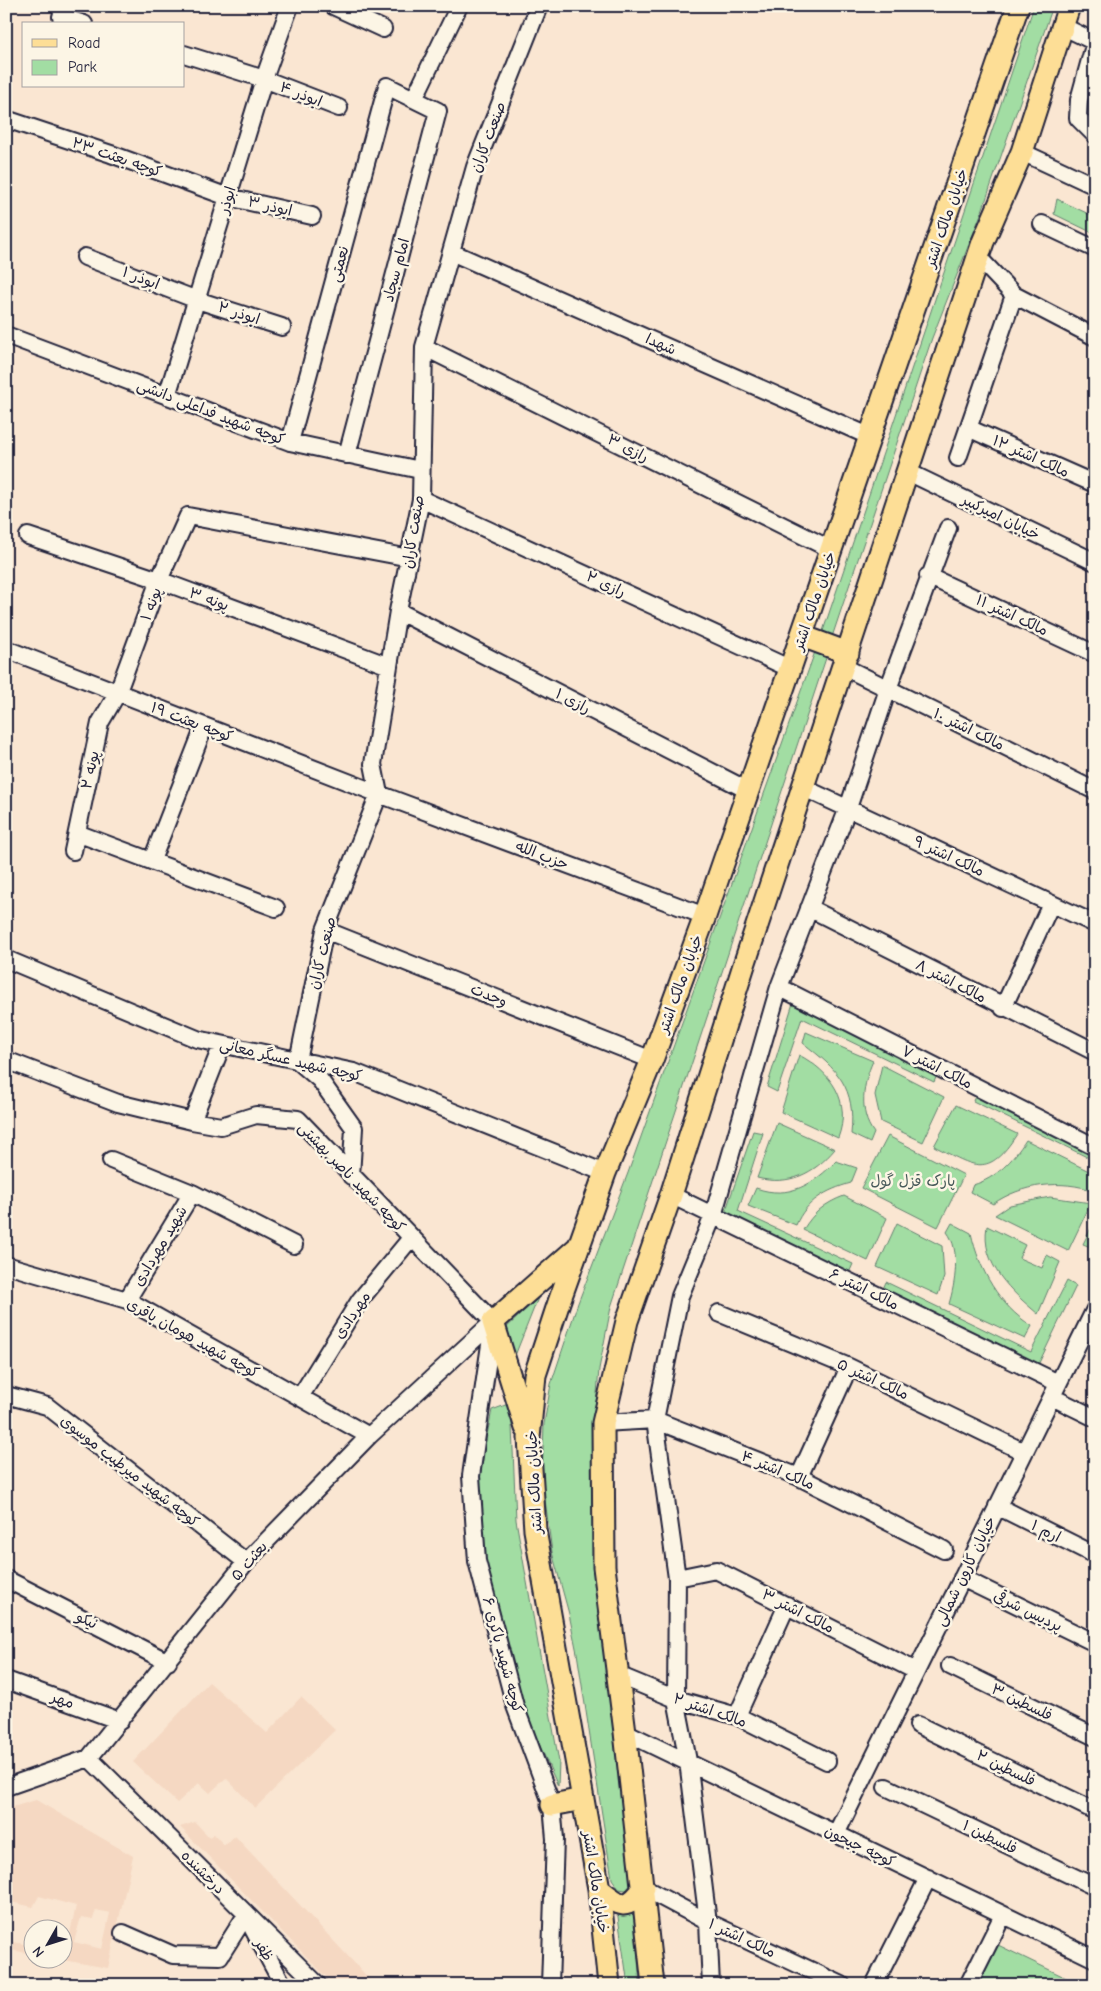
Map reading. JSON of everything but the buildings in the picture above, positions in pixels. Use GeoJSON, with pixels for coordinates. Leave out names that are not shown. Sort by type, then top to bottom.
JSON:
{"type":"FeatureCollection","features":[{"type":"Feature","properties":{"kind":"main road","name":"خیابان مالک اشتر"},"geometry":{"type":"LineString","coordinates":[[609,1985],[600,1889],[535,1530],[529,1438],[535,1375],[605,1173],[652,1060],[705,916],[1018,6]]}},
{"type":"Feature","properties":{"kind":"main road"},"geometry":{"type":"LineString","coordinates":[[653,1985],[626,1732],[604,1567],[603,1423],[627,1321],[671,1195],[978,257],[1022,152],[1069,6]]}},
{"type":"Feature","properties":{"kind":"main road"},"geometry":{"type":"LineString","coordinates":[[802,636],[846,660]]}},
{"type":"Feature","properties":{"kind":"main road"},"geometry":{"type":"LineString","coordinates":[[529,1438],[493,1322],[580,1245]]}},
{"type":"Feature","properties":{"kind":"main road"},"geometry":{"type":"LineString","coordinates":[[552,1805],[583,1799]]}},
{"type":"Feature","properties":{"kind":"main road"},"geometry":{"type":"LineString","coordinates":[[600,1889],[612,1900],[624,1905],[630,1904],[644,1888]]}},
{"type":"Feature","properties":{"kind":"street"},"geometry":{"type":"LineString","coordinates":[[64,6],[61,17],[77,22]]}},
{"type":"Feature","properties":{"kind":"street","name":"ابوذر"},"geometry":{"type":"LineString","coordinates":[[167,396],[264,79],[290,6]]}},
{"type":"Feature","properties":{"kind":"street"},"geometry":{"type":"LineString","coordinates":[[333,6],[383,29]]}},
{"type":"Feature","properties":{"kind":"street"},"geometry":{"type":"LineString","coordinates":[[414,99],[459,6]]}},
{"type":"Feature","properties":{"kind":"street","name":"صنعت کاران"},"geometry":{"type":"LineString","coordinates":[[298,1061],[325,930],[379,794],[373,764],[398,611],[421,499],[420,470],[424,347],[475,167],[540,6]]}},
{"type":"Feature","properties":{"kind":"street"},"geometry":{"type":"LineString","coordinates":[[1062,26],[1095,42],[1079,100],[1078,118],[1095,135]]}},
{"type":"Feature","properties":{"kind":"street","name":"ابوذر ۴"},"geometry":{"type":"LineString","coordinates":[[185,54],[264,79],[339,108]]}},
{"type":"Feature","properties":{"kind":"street","name":"امام سجاد"},"geometry":{"type":"LineString","coordinates":[[347,455],[438,111],[387,86]]}},
{"type":"Feature","properties":{"kind":"street","name":"نعمتی"},"geometry":{"type":"LineString","coordinates":[[290,442],[387,86]]}},
{"type":"Feature","properties":{"kind":"street","name":"کوچه بعثت ۲۳"},"geometry":{"type":"LineString","coordinates":[[6,119],[111,154],[228,197]]}},
{"type":"Feature","properties":{"kind":"street"},"geometry":{"type":"LineString","coordinates":[[1022,152],[1095,186]]}},
{"type":"Feature","properties":{"kind":"street","name":"ابوذر ۳"},"geometry":{"type":"LineString","coordinates":[[228,197],[312,216]]}},
{"type":"Feature","properties":{"kind":"street"},"geometry":{"type":"LineString","coordinates":[[1042,224],[1095,249]]}},
{"type":"Feature","properties":{"kind":"street","name":"شهدا"},"geometry":{"type":"LineString","coordinates":[[451,252],[871,437]]}},
{"type":"Feature","properties":{"kind":"street","name":"ابوذر ۱"},"geometry":{"type":"LineString","coordinates":[[85,257],[197,300]]}},
{"type":"Feature","properties":{"kind":"street"},"geometry":{"type":"LineString","coordinates":[[978,257],[1014,295],[1095,336]]}},
{"type":"Feature","properties":{"kind":"street"},"geometry":{"type":"LineString","coordinates":[[958,458],[1014,295]]}},
{"type":"Feature","properties":{"kind":"street","name":"ابوذر ۲"},"geometry":{"type":"LineString","coordinates":[[197,300],[282,327]]}},
{"type":"Feature","properties":{"kind":"street","name":"کوچه شهید فداعلی دانشی"},"geometry":{"type":"LineString","coordinates":[[6,336],[290,442],[420,470]]}},
{"type":"Feature","properties":{"kind":"street","name":"رازی ۳"},"geometry":{"type":"LineString","coordinates":[[424,347],[832,550]]}},
{"type":"Feature","properties":{"kind":"street","name":"مالک اشتر ۱۲"},"geometry":{"type":"LineString","coordinates":[[968,428],[1095,484]]}},
{"type":"Feature","properties":{"kind":"street","name":"خیابان امیرکبیر"},"geometry":{"type":"LineString","coordinates":[[908,472],[1095,562]]}},
{"type":"Feature","properties":{"kind":"street","name":"رازی ۲"},"geometry":{"type":"LineString","coordinates":[[421,499],[791,669]]}},
{"type":"Feature","properties":{"kind":"street","name":"پونه ۱"},"geometry":{"type":"LineString","coordinates":[[117,694],[159,580],[188,516],[410,558]]}},
{"type":"Feature","properties":{"kind":"street"},"geometry":{"type":"LineString","coordinates":[[711,1985],[708,1922],[688,1761],[676,1699],[677,1578],[655,1420],[680,1296],[714,1216],[779,987],[848,808],[928,576],[948,528]]}},
{"type":"Feature","properties":{"kind":"street","name":"پونه ۳"},"geometry":{"type":"LineString","coordinates":[[28,536],[159,580],[389,666]]}},
{"type":"Feature","properties":{"kind":"street","name":"مالک اشتر ۱۱"},"geometry":{"type":"LineString","coordinates":[[928,576],[1095,654]]}},
{"type":"Feature","properties":{"kind":"street","name":"رازی ۱"},"geometry":{"type":"LineString","coordinates":[[398,611],[749,791]]}},
{"type":"Feature","properties":{"kind":"street","name":"کوچه بعثت ۱۹"},"geometry":{"type":"LineString","coordinates":[[6,649],[117,694],[379,794]]}},
{"type":"Feature","properties":{"kind":"street","name":"مالک اشتر ۱۰"},"geometry":{"type":"LineString","coordinates":[[846,660],[888,688],[1095,791]]}},
{"type":"Feature","properties":{"kind":"street","name":"پونه ۲"},"geometry":{"type":"LineString","coordinates":[[73,851],[100,722],[117,694]]}},
{"type":"Feature","properties":{"kind":"street"},"geometry":{"type":"LineString","coordinates":[[152,860],[204,727]]}},
{"type":"Feature","properties":{"kind":"street","name":"مالک اشتر ۹"},"geometry":{"type":"LineString","coordinates":[[804,788],[1095,924]]}},
{"type":"Feature","properties":{"kind":"street","name":"حزب الله"},"geometry":{"type":"LineString","coordinates":[[379,794],[705,916]]}},
{"type":"Feature","properties":{"kind":"street"},"geometry":{"type":"LineString","coordinates":[[76,833],[276,908]]}},
{"type":"Feature","properties":{"kind":"street"},"geometry":{"type":"LineString","coordinates":[[1003,1008],[1051,904]]}},
{"type":"Feature","properties":{"kind":"street","name":"مالک اشتر ۸"},"geometry":{"type":"LineString","coordinates":[[809,908],[1003,1008],[1095,1052]]}},
{"type":"Feature","properties":{"kind":"street","name":"وحدت"},"geometry":{"type":"LineString","coordinates":[[325,930],[652,1060]]}},
{"type":"Feature","properties":{"kind":"street","name":"کوچه شهید عسگر معانی"},"geometry":{"type":"LineString","coordinates":[[6,958],[197,1039],[354,1072],[605,1173]]}},
{"type":"Feature","properties":{"kind":"street","name":"مالک اشتر ۷"},"geometry":{"type":"LineString","coordinates":[[779,987],[1095,1147]]}},
{"type":"Feature","properties":{"kind":"street"},"geometry":{"type":"LineString","coordinates":[[192,1121],[222,1044]]}},
{"type":"Feature","properties":{"kind":"street","name":"کوچه شهید ناصر بهشتی"},"geometry":{"type":"LineString","coordinates":[[6,1060],[118,1103],[192,1121],[221,1126],[256,1115],[298,1119],[493,1322]]}},
{"type":"Feature","properties":{"kind":"street"},"geometry":{"type":"LineString","coordinates":[[298,1061],[320,1080],[354,1128],[351,1176]]}},
{"type":"Feature","properties":{"kind":"street"},"geometry":{"type":"LineString","coordinates":[[110,1160],[192,1193],[294,1245]]}},
{"type":"Feature","properties":{"kind":"street","name":"شهید مهردادی"},"geometry":{"type":"LineString","coordinates":[[127,1300],[192,1193]]}},
{"type":"Feature","properties":{"kind":"street","name":"مالک اشتر ۶"},"geometry":{"type":"LineString","coordinates":[[671,1195],[1055,1390],[1095,1418]]}},
{"type":"Feature","properties":{"kind":"street","name":"مهردادی"},"geometry":{"type":"LineString","coordinates":[[300,1397],[360,1300],[411,1238]]}},
{"type":"Feature","properties":{"kind":"street","name":"کوچه شهید هومان باقری"},"geometry":{"type":"LineString","coordinates":[[6,1265],[127,1300],[369,1436]]}},
{"type":"Feature","properties":{"kind":"street","name":"خیابان کارون شمالی"},"geometry":{"type":"LineString","coordinates":[[836,1834],[1095,1309]]}},
{"type":"Feature","properties":{"kind":"street","name":"مالک اشتر ۵"},"geometry":{"type":"LineString","coordinates":[[719,1313],[848,1367],[1024,1452]]}},
{"type":"Feature","properties":{"kind":"street","name":"بعثت ۵"},"geometry":{"type":"LineString","coordinates":[[89,1758],[168,1662],[246,1562],[369,1436],[493,1322]]}},
{"type":"Feature","properties":{"kind":"street","name":"کوچه شهید باکری ۶"},"geometry":{"type":"LineString","coordinates":[[493,1322],[471,1476],[478,1561],[515,1706],[552,1805],[555,1839],[550,1985]]}},
{"type":"Feature","properties":{"kind":"street"},"geometry":{"type":"LineString","coordinates":[[799,1477],[848,1367]]}},
{"type":"Feature","properties":{"kind":"street","name":"کوچه شهید میرطیب موسوی"},"geometry":{"type":"LineString","coordinates":[[6,1395],[47,1406],[246,1562]]}},
{"type":"Feature","properties":{"kind":"street","name":"مالک اشتر ۴"},"geometry":{"type":"LineString","coordinates":[[603,1423],[655,1420],[799,1477],[944,1550]]}},
{"type":"Feature","properties":{"kind":"street","name":"ارم ۱"},"geometry":{"type":"LineString","coordinates":[[997,1506],[1095,1555]]}},
{"type":"Feature","properties":{"kind":"street","name":"مالک اشتر ۳"},"geometry":{"type":"LineString","coordinates":[[677,1578],[716,1570],[916,1671]]}},
{"type":"Feature","properties":{"kind":"street","name":"پردیس شرقی"},"geometry":{"type":"LineString","coordinates":[[962,1578],[1095,1643]]}},
{"type":"Feature","properties":{"kind":"street","name":"نیکو"},"geometry":{"type":"LineString","coordinates":[[6,1579],[168,1662]]}},
{"type":"Feature","properties":{"kind":"street"},"geometry":{"type":"LineString","coordinates":[[737,1716],[787,1605]]}},
{"type":"Feature","properties":{"kind":"street","name":"فلسطین ۳"},"geometry":{"type":"LineString","coordinates":[[950,1666],[1095,1737]]}},
{"type":"Feature","properties":{"kind":"street","name":"مالک اشتر ۲"},"geometry":{"type":"LineString","coordinates":[[618,1674],[676,1699],[737,1716],[827,1760]]}},
{"type":"Feature","properties":{"kind":"street","name":"مهر"},"geometry":{"type":"LineString","coordinates":[[6,1680],[120,1721]]}},
{"type":"Feature","properties":{"kind":"street","name":"فلسطین ۲"},"geometry":{"type":"LineString","coordinates":[[918,1725],[1095,1811]]}},
{"type":"Feature","properties":{"kind":"street","name":"کوچه جیحون"},"geometry":{"type":"LineString","coordinates":[[626,1732],[1095,1959]]}},
{"type":"Feature","properties":{"kind":"street"},"geometry":{"type":"LineString","coordinates":[[6,1787],[89,1758]]}},
{"type":"Feature","properties":{"kind":"street","name":"درخشنده"},"geometry":{"type":"LineString","coordinates":[[89,1758],[318,1985]]}},
{"type":"Feature","properties":{"kind":"street","name":"فلسطین ۱"},"geometry":{"type":"LineString","coordinates":[[886,1787],[1094,1884]]}},
{"type":"Feature","properties":{"kind":"street"},"geometry":{"type":"LineString","coordinates":[[874,1985],[928,1878]]}},
{"type":"Feature","properties":{"kind":"street","name":"مالک اشتر ۱"},"geometry":{"type":"LineString","coordinates":[[644,1888],[708,1922],[842,1985]]}},
{"type":"Feature","properties":{"kind":"street"},"geometry":{"type":"LineString","coordinates":[[123,1933],[173,1955],[220,1956],[246,1915]]}},
{"type":"Feature","properties":{"kind":"street","name":"ظفر"},"geometry":{"type":"LineString","coordinates":[[246,1915],[283,1985]]}},
{"type":"Feature","properties":{"kind":"street"},"geometry":{"type":"LineString","coordinates":[[968,1985],[1003,1915]]}},
{"type":"Feature","properties":{"kind":"shaded area"},"geometry":{"type":"Polygon","coordinates":[[[209,1682],[267,1733],[301,1697],[335,1730],[255,1808],[226,1778],[210,1793],[199,1783],[177,1803],[133,1762],[209,1682]]]}},
{"type":"Feature","properties":{"kind":"shaded area"},"geometry":{"type":"Polygon","coordinates":[[[36,1800],[133,1856],[108,1968],[72,1962],[72,1924],[76,1906],[39,1896],[33,1907],[6,1901],[6,1809],[36,1800]],[[96,1910],[93,1919],[81,1917],[74,1942],[102,1949],[110,1913],[96,1910]]]}},
{"type":"Feature","properties":{"kind":"shaded area"},"geometry":{"type":"Polygon","coordinates":[[[195,1822],[209,1837],[214,1834],[224,1845],[235,1836],[375,1985],[334,1985],[180,1827],[195,1822]]]}},
{"type":"Feature","properties":{"kind":"shaded area"},"geometry":{"type":"Polygon","coordinates":[[[6,1941],[22,1944],[22,1952],[6,1949],[6,1941]]]}},
{"type":"Feature","properties":{"kind":"green space"},"geometry":{"type":"Polygon","coordinates":[[[1034,6],[1053,6],[981,214],[932,338],[831,640],[821,637],[1034,6]]]}},
{"type":"Feature","properties":{"kind":"green space"},"geometry":{"type":"Polygon","coordinates":[[[1057,199],[1095,217],[1095,234],[1054,214],[1057,199]]]}},
{"type":"Feature","properties":{"kind":"green space"},"geometry":{"type":"Polygon","coordinates":[[[816,649],[828,652],[611,1307],[599,1369],[593,1443],[633,1882],[626,1890],[619,1889],[612,1879],[577,1653],[569,1614],[552,1552],[542,1477],[544,1424],[551,1384],[578,1303],[628,1173],[816,649]]]}},
{"type":"Feature","properties":{"kind":"green space"},"geometry":{"type":"Polygon","coordinates":[[[793,1003],[938,1073],[934,1082],[802,1018],[777,1092],[767,1087],[793,1003]]]}},
{"type":"Feature","properties":{"kind":"green space","name":"پارک قزل گول"},"geometry":{"type":"Polygon","coordinates":[[[806,1032],[873,1061],[864,1097],[866,1116],[874,1133],[870,1143],[851,1134],[851,1104],[847,1092],[835,1071],[803,1043],[806,1032]]]}},
{"type":"Feature","properties":{"kind":"green space"},"geometry":{"type":"Polygon","coordinates":[[[799,1055],[821,1070],[836,1089],[842,1112],[842,1125],[838,1138],[781,1112],[799,1055]]]}},
{"type":"Feature","properties":{"kind":"green space","name":"پارک قزل گول"},"geometry":{"type":"Polygon","coordinates":[[[882,1065],[944,1097],[923,1142],[881,1122],[875,1095],[882,1065]]]}},
{"type":"Feature","properties":{"kind":"green space"},"geometry":{"type":"Polygon","coordinates":[[[977,1092],[1095,1150],[1095,1161],[973,1101],[977,1092]]]}},
{"type":"Feature","properties":{"kind":"green space","name":"پارک قزل گول"},"geometry":{"type":"Polygon","coordinates":[[[956,1105],[1017,1134],[998,1158],[980,1165],[960,1159],[934,1146],[956,1105]]]}},
{"type":"Feature","properties":{"kind":"green space","name":"پارک قزل گول"},"geometry":{"type":"Polygon","coordinates":[[[777,1123],[835,1149],[818,1165],[800,1176],[780,1180],[757,1178],[777,1123]]]}},
{"type":"Feature","properties":{"kind":"green space"},"geometry":{"type":"Polygon","coordinates":[[[753,1131],[763,1133],[738,1211],[853,1264],[849,1273],[725,1213],[753,1131]]]}},
{"type":"Feature","properties":{"kind":"green space","name":"پارک قزل گول"},"geometry":{"type":"Polygon","coordinates":[[[888,1136],[964,1175],[938,1227],[861,1188],[888,1136]]]}},
{"type":"Feature","properties":{"kind":"green space","name":"پارک قزل گول"},"geometry":{"type":"Polygon","coordinates":[[[1026,1140],[1095,1174],[1094,1191],[1069,1185],[1042,1186],[1016,1192],[993,1204],[970,1192],[973,1185],[990,1178],[1004,1167],[1026,1140]]]}},
{"type":"Feature","properties":{"kind":"green space","name":"پارک قزل گول"},"geometry":{"type":"Polygon","coordinates":[[[836,1161],[857,1168],[851,1183],[825,1193],[811,1203],[805,1209],[796,1225],[748,1206],[756,1188],[779,1192],[800,1188],[819,1177],[836,1161]]]}},
{"type":"Feature","properties":{"kind":"green space","name":"پارک قزل گول"},"geometry":{"type":"Polygon","coordinates":[[[844,1196],[887,1218],[868,1261],[803,1230],[820,1209],[844,1196]]]}},
{"type":"Feature","properties":{"kind":"green space"},"geometry":{"type":"Polygon","coordinates":[[[1050,1197],[1091,1203],[1068,1251],[995,1215],[1010,1205],[1050,1197]]]}},
{"type":"Feature","properties":{"kind":"green space"},"geometry":{"type":"Polygon","coordinates":[[[1095,1220],[1095,1245],[1093,1248],[1083,1244],[1095,1220]]]}},
{"type":"Feature","properties":{"kind":"green space","name":"پارک قزل گول"},"geometry":{"type":"Polygon","coordinates":[[[897,1223],[942,1246],[944,1277],[938,1295],[877,1267],[897,1223]]]}},
{"type":"Feature","properties":{"kind":"green space","name":"پارک قزل گول"},"geometry":{"type":"Polygon","coordinates":[[[952,1223],[971,1233],[979,1260],[992,1285],[1010,1308],[1032,1326],[1025,1339],[949,1304],[956,1267],[954,1248],[947,1232],[952,1223]]]}},
{"type":"Feature","properties":{"kind":"green space"},"geometry":{"type":"Polygon","coordinates":[[[987,1226],[1025,1245],[1019,1258],[1042,1268],[1047,1255],[1060,1262],[1038,1314],[1009,1287],[993,1265],[988,1253],[986,1240],[987,1226]]]}},
{"type":"Feature","properties":{"kind":"green space"},"geometry":{"type":"Polygon","coordinates":[[[1067,1281],[1076,1286],[1037,1367],[882,1291],[886,1282],[1031,1352],[1067,1281]]]}},
{"type":"Feature","properties":{"kind":"green space"},"geometry":{"type":"Polygon","coordinates":[[[538,1298],[514,1358],[505,1329],[538,1298]]]}},
{"type":"Feature","properties":{"kind":"green space"},"geometry":{"type":"Polygon","coordinates":[[[511,1403],[516,1520],[559,1762],[558,1786],[517,1695],[483,1554],[478,1480],[492,1410],[511,1403]]]}},
{"type":"Feature","properties":{"kind":"green space"},"geometry":{"type":"Polygon","coordinates":[[[617,1910],[634,1910],[640,1985],[628,1985],[617,1910]]]}},
{"type":"Feature","properties":{"kind":"green space"},"geometry":{"type":"Polygon","coordinates":[[[996,1944],[1081,1985],[975,1985],[996,1944]]]}}]}
